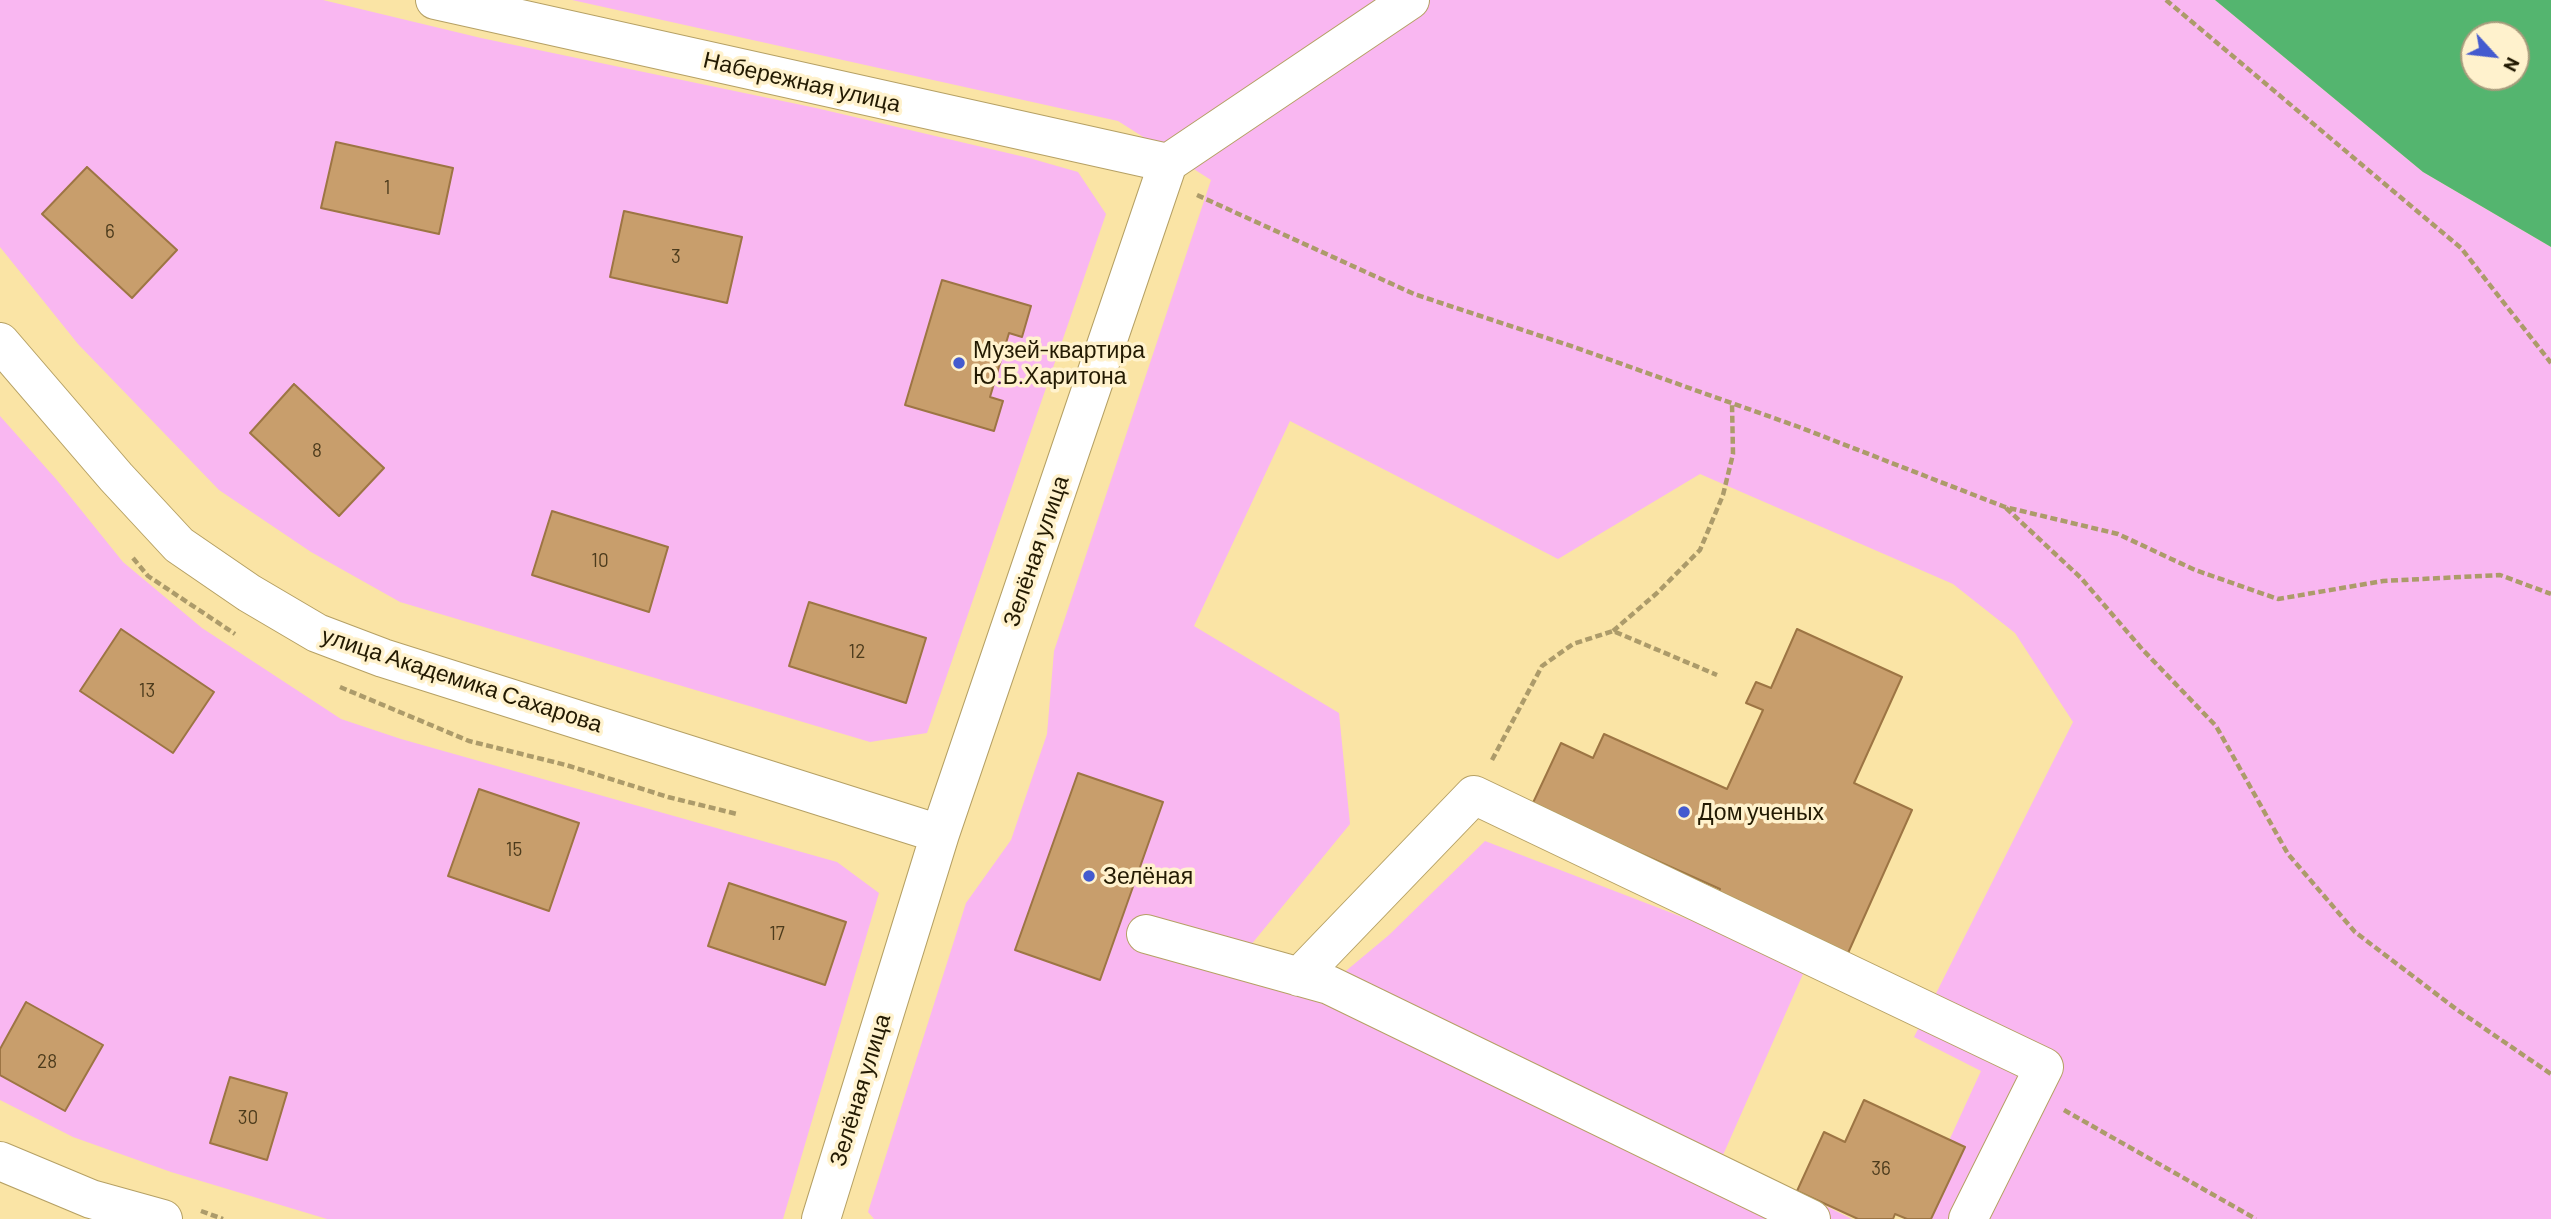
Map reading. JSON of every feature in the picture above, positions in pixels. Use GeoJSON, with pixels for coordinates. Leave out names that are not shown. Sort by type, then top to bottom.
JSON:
{"type":"FeatureCollection","features":[{"type":"Feature","properties":{"kind":"street","name":"Набережная улица"},"geometry":{"type":"LineString","coordinates":[[435,0],[1166,171]]}},
{"type":"Feature","properties":{"kind":"street"},"geometry":{"type":"LineString","coordinates":[[1166,171],[1410,0]]}},
{"type":"Feature","properties":{"kind":"street","name":"Зелёная улица"},"geometry":{"type":"LineString","coordinates":[[821,1219],[940,834],[1166,171]]}},
{"type":"Feature","properties":{"kind":"street","name":"улица Академика Сахарова"},"geometry":{"type":"LineString","coordinates":[[0,342],[116,477],[180,545],[249,593],[317,633],[383,659],[940,834]]}},
{"type":"Feature","properties":{"kind":"street"},"geometry":{"type":"LineString","coordinates":[[1300,977],[1474,795],[2044,1067],[1968,1219]]}},
{"type":"Feature","properties":{"kind":"street"},"geometry":{"type":"LineString","coordinates":[[1146,934],[1329,985],[1811,1219]]}},
{"type":"Feature","properties":{"kind":"street"},"geometry":{"type":"LineString","coordinates":[[0,1161],[91,1199],[163,1219]]}},
{"type":"Feature","properties":{"kind":"path"},"geometry":{"type":"LineString","coordinates":[[2166,0],[2461,248],[2551,363]]}},
{"type":"Feature","properties":{"kind":"path"},"geometry":{"type":"LineString","coordinates":[[1166,171],[1414,294],[1574,347],[1799,427],[2005,507],[2118,534],[2195,570],[2278,599],[2383,581],[2500,575],[2551,594]]}},
{"type":"Feature","properties":{"kind":"path"},"geometry":{"type":"LineString","coordinates":[[1474,795],[1542,666],[1573,644],[1613,631],[1657,593],[1700,550],[1723,495],[1733,454],[1732,403]]}},
{"type":"Feature","properties":{"kind":"path"},"geometry":{"type":"LineString","coordinates":[[2005,507],[2081,578],[2142,649],[2216,726],[2288,854],[2355,932],[2456,1009],[2551,1074]]}},
{"type":"Feature","properties":{"kind":"path"},"geometry":{"type":"LineString","coordinates":[[1613,631],[1717,675]]}},
{"type":"Feature","properties":{"kind":"path"},"geometry":{"type":"LineString","coordinates":[[2033,1092],[2256,1219]]}},
{"type":"Feature","properties":{"kind":"shaded area"},"geometry":{"type":"Polygon","coordinates":[[[0,0],[323,0],[481,38],[816,108],[1078,172],[1106,214],[927,733],[870,742],[400,602],[311,552],[219,490],[78,344],[0,247],[0,0]]]}},
{"type":"Feature","properties":{"kind":"shaded area"},"geometry":{"type":"Polygon","coordinates":[[[572,0],[2215,0],[2423,172],[2551,247],[2551,1219],[1913,1219],[1981,1071],[1914,1037],[2073,722],[2015,633],[1953,584],[1700,474],[1558,559],[1290,421],[1194,626],[1339,713],[1350,824],[1232,968],[1329,985],[1389,935],[1485,841],[1721,932],[1803,974],[1723,1155],[1852,1219],[874,1219],[868,1212],[966,903],[1011,840],[1047,734],[1054,651],[1211,180],[1118,121],[572,0]]]}},
{"type":"Feature","properties":{"kind":"shaded area"},"geometry":{"type":"Polygon","coordinates":[[[2215,0],[2551,0],[2551,247],[2423,172],[2215,0]]]}},
{"type":"Feature","properties":{"kind":"shaded area"},"geometry":{"type":"Polygon","coordinates":[[[0,416],[56,479],[123,562],[202,628],[341,719],[401,739],[837,862],[879,893],[783,1219],[327,1219],[171,1172],[73,1137],[0,1100],[0,416]]]}},
{"type":"Feature","properties":{"kind":"building"},"geometry":{"type":"Polygon","coordinates":[[[336,142],[453,168],[439,234],[321,208],[336,142]]]}},
{"type":"Feature","properties":{"kind":"building"},"geometry":{"type":"Polygon","coordinates":[[[87,167],[177,250],[132,298],[42,214],[87,167]]]}},
{"type":"Feature","properties":{"kind":"building"},"geometry":{"type":"Polygon","coordinates":[[[624,211],[742,237],[727,303],[610,277],[624,211]]]}},
{"type":"Feature","properties":{"kind":"building"},"geometry":{"type":"Polygon","coordinates":[[[942,280],[1031,306],[1022,337],[1009,333],[990,397],[1003,401],[994,431],[905,405],[942,280]]]}},
{"type":"Feature","properties":{"kind":"building"},"geometry":{"type":"Polygon","coordinates":[[[294,384],[384,468],[339,516],[250,433],[294,384]]]}},
{"type":"Feature","properties":{"kind":"building"},"geometry":{"type":"Polygon","coordinates":[[[552,511],[668,547],[649,612],[532,575],[552,511]]]}},
{"type":"Feature","properties":{"kind":"building"},"geometry":{"type":"Polygon","coordinates":[[[809,602],[926,638],[906,703],[789,666],[809,602]]]}},
{"type":"Feature","properties":{"kind":"building"},"geometry":{"type":"Polygon","coordinates":[[[121,629],[214,692],[173,753],[80,691],[121,629]]]}},
{"type":"Feature","properties":{"kind":"building"},"geometry":{"type":"Polygon","coordinates":[[[1797,629],[1902,677],[1854,783],[1912,810],[1844,962],[1713,904],[1720,889],[1532,805],[1561,743],[1593,758],[1604,734],[1727,789],[1763,710],[1746,703],[1756,682],[1771,688],[1797,629]]]}},
{"type":"Feature","properties":{"kind":"building","name":"Зелёная"},"geometry":{"type":"Polygon","coordinates":[[[1078,773],[1163,802],[1100,980],[1015,950],[1078,773]]]}},
{"type":"Feature","properties":{"kind":"building"},"geometry":{"type":"Polygon","coordinates":[[[479,789],[579,823],[549,911],[448,876],[479,789]]]}},
{"type":"Feature","properties":{"kind":"building"},"geometry":{"type":"Polygon","coordinates":[[[729,883],[846,922],[825,985],[708,946],[729,883]]]}},
{"type":"Feature","properties":{"kind":"building"},"geometry":{"type":"Polygon","coordinates":[[[26,1002],[103,1045],[65,1111],[0,1075],[0,1049],[26,1002]]]}},
{"type":"Feature","properties":{"kind":"building"},"geometry":{"type":"Polygon","coordinates":[[[230,1077],[287,1093],[267,1160],[210,1143],[230,1077]]]}},
{"type":"Feature","properties":{"kind":"building"},"geometry":{"type":"Polygon","coordinates":[[[1864,1100],[1965,1147],[1931,1219],[1907,1219],[1895,1214],[1893,1219],[1858,1219],[1797,1191],[1824,1132],[1845,1142],[1864,1100]]]}},
{"type":"Feature","properties":{"kind":"place","name":"Музей-квартира Ю.Б.Харитона"},"geometry":{"type":"Point","coordinates":[959,363]}},
{"type":"Feature","properties":{"kind":"place","name":"Дом ученых"},"geometry":{"type":"Point","coordinates":[1684,812]}},
{"type":"Feature","properties":{"kind":"place","name":"Зелёная"},"geometry":{"type":"Point","coordinates":[1089,876]}}]}
